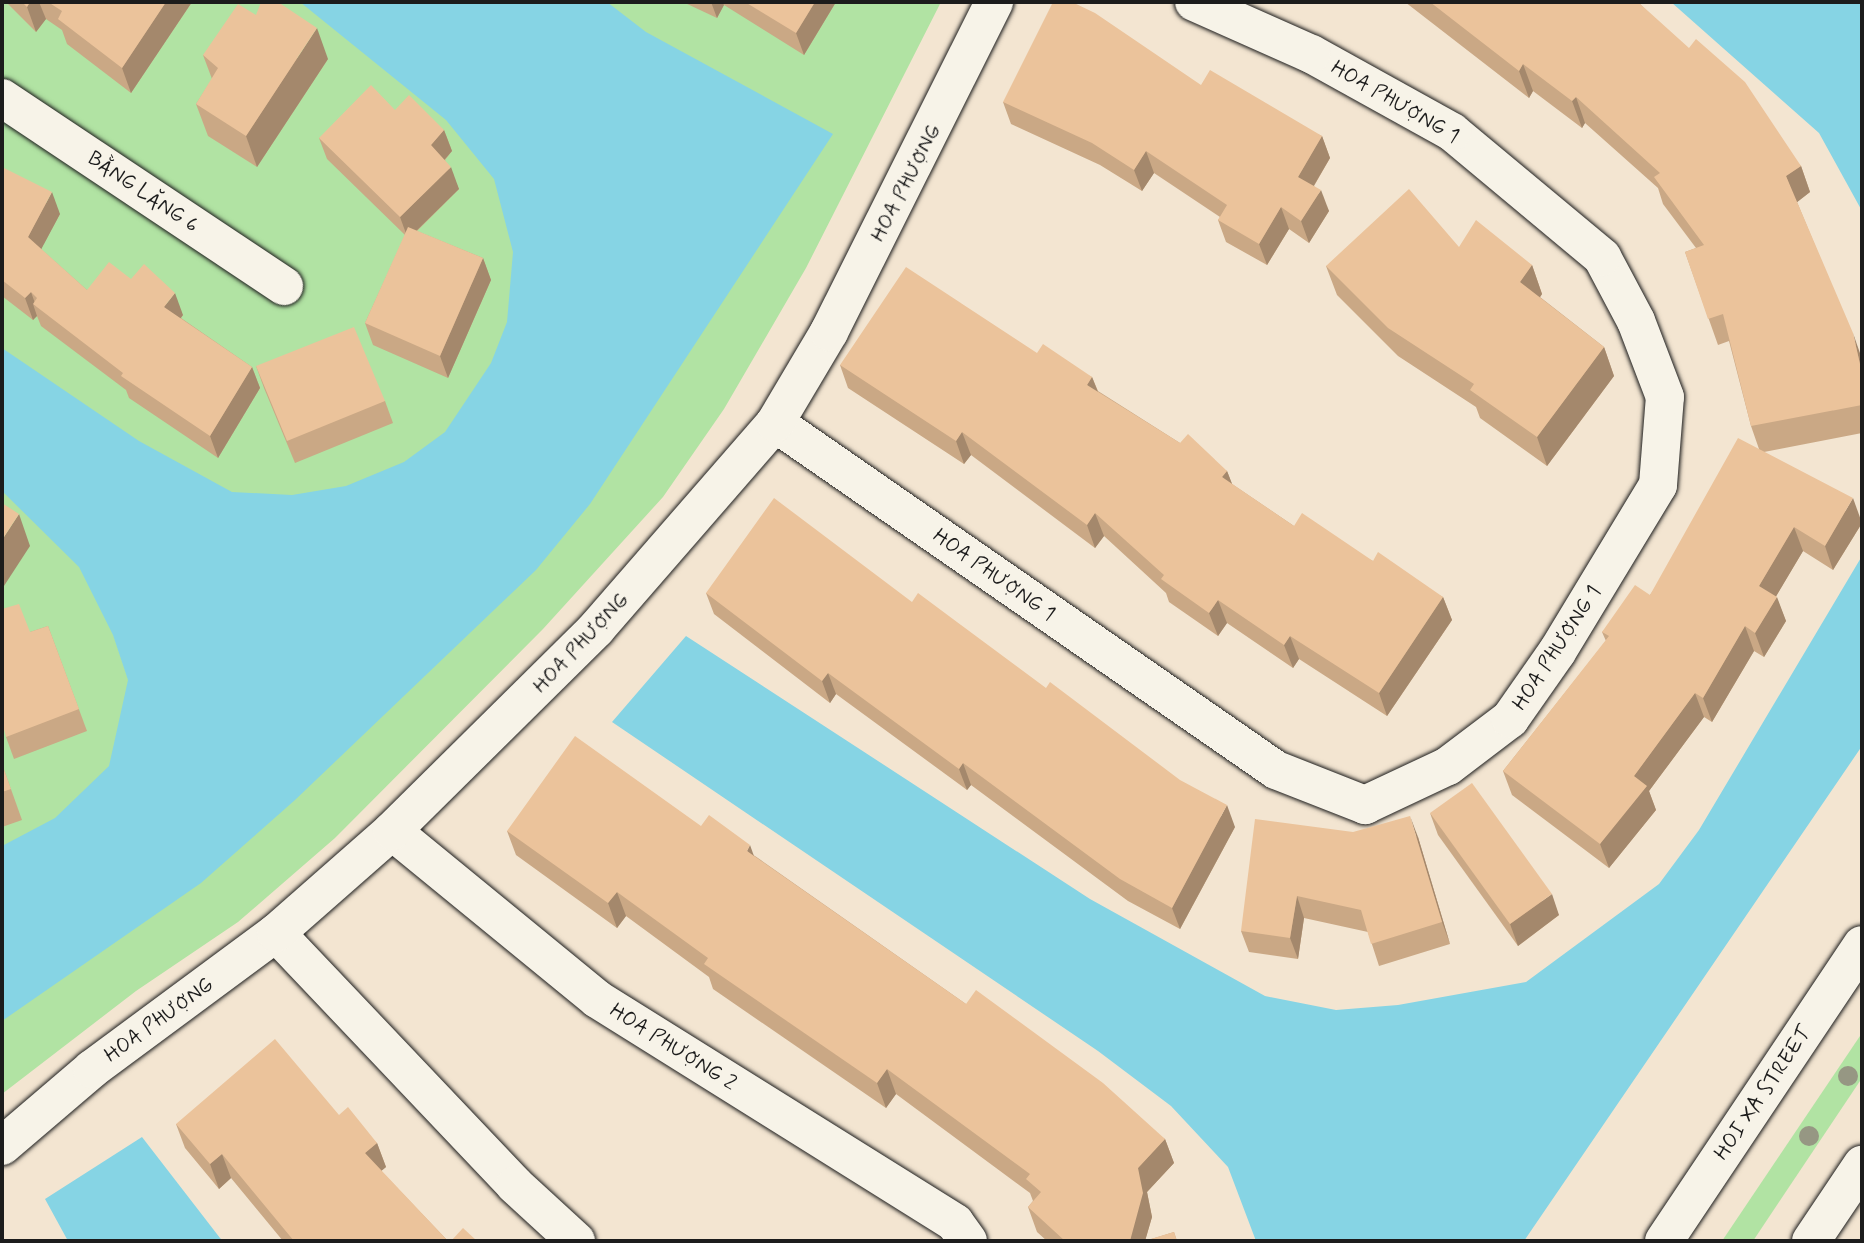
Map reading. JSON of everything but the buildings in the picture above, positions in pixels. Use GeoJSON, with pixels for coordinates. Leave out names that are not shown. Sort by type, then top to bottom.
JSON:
{"type":"FeatureCollection","features":[{"type":"Feature","properties":{"kind":"street","name":"HOA PHƯỢNG"},"geometry":{"type":"LineString","coordinates":[[2,1146],[92,1069],[276,933],[392,831],[596,629],[775,423],[829,332],[995,2]]}},
{"type":"Feature","properties":{"kind":"street","name":"HOA PHƯỢNG 1"},"geometry":{"type":"LineString","coordinates":[[775,423],[1276,770],[1365,805],[1448,766],[1510,719],[1557,652],[1658,485],[1665,397],[1636,321],[1602,257],[1452,132],[1311,54],[1195,2]]}},
{"type":"Feature","properties":{"kind":"street","name":"BẰNG LĂNG 6"},"geometry":{"type":"LineString","coordinates":[[2,98],[284,286]]}},
{"type":"Feature","properties":{"kind":"street","name":"HOA PHƯỢNG 2"},"geometry":{"type":"LineString","coordinates":[[392,831],[597,999],[955,1223],[968,1241]]}},
{"type":"Feature","properties":{"kind":"street"},"geometry":{"type":"LineString","coordinates":[[276,933],[515,1185],[576,1241]]}},
{"type":"Feature","properties":{"kind":"street","name":"HOI XA STREET"},"geometry":{"type":"LineString","coordinates":[[1664,1241],[1862,945]]}},
{"type":"Feature","properties":{"kind":"street"},"geometry":{"type":"LineString","coordinates":[[1811,1241],[1862,1166]]}},
{"type":"Feature","properties":{"kind":"green space"},"geometry":{"type":"Polygon","coordinates":[[[2,2],[941,2],[806,268],[724,409],[663,497],[543,629],[335,838],[238,922],[136,991],[2,1094],[2,2]]]}},
{"type":"Feature","properties":{"kind":"green space"},"geometry":{"type":"Polygon","coordinates":[[[1862,1033],[1862,1078],[1753,1241],[1722,1241],[1862,1033]]]}},
{"type":"Feature","properties":{"kind":"water"},"geometry":{"type":"Polygon","coordinates":[[[300,2],[607,2],[646,32],[833,134],[590,504],[536,570],[295,800],[201,883],[2,1021],[2,846],[55,818],[109,766],[128,680],[113,635],[79,567],[2,491],[2,348],[139,441],[232,492],[292,495],[346,486],[404,462],[445,432],[491,363],[507,322],[513,252],[494,179],[446,120],[300,2]]]}},
{"type":"Feature","properties":{"kind":"water"},"geometry":{"type":"Polygon","coordinates":[[[1671,2],[1862,2],[1862,211],[1819,133],[1671,2]]]}},
{"type":"Feature","properties":{"kind":"water"},"geometry":{"type":"Polygon","coordinates":[[[1862,556],[1862,746],[1524,1241],[1256,1241],[1228,1167],[1171,1106],[1098,1051],[612,722],[686,636],[1090,899],[1265,996],[1336,1010],[1398,1005],[1526,982],[1659,884],[1699,830],[1862,556]]]}},
{"type":"Feature","properties":{"kind":"water"},"geometry":{"type":"Polygon","coordinates":[[[142,1137],[223,1241],[68,1241],[45,1199],[142,1137]]]}}]}
